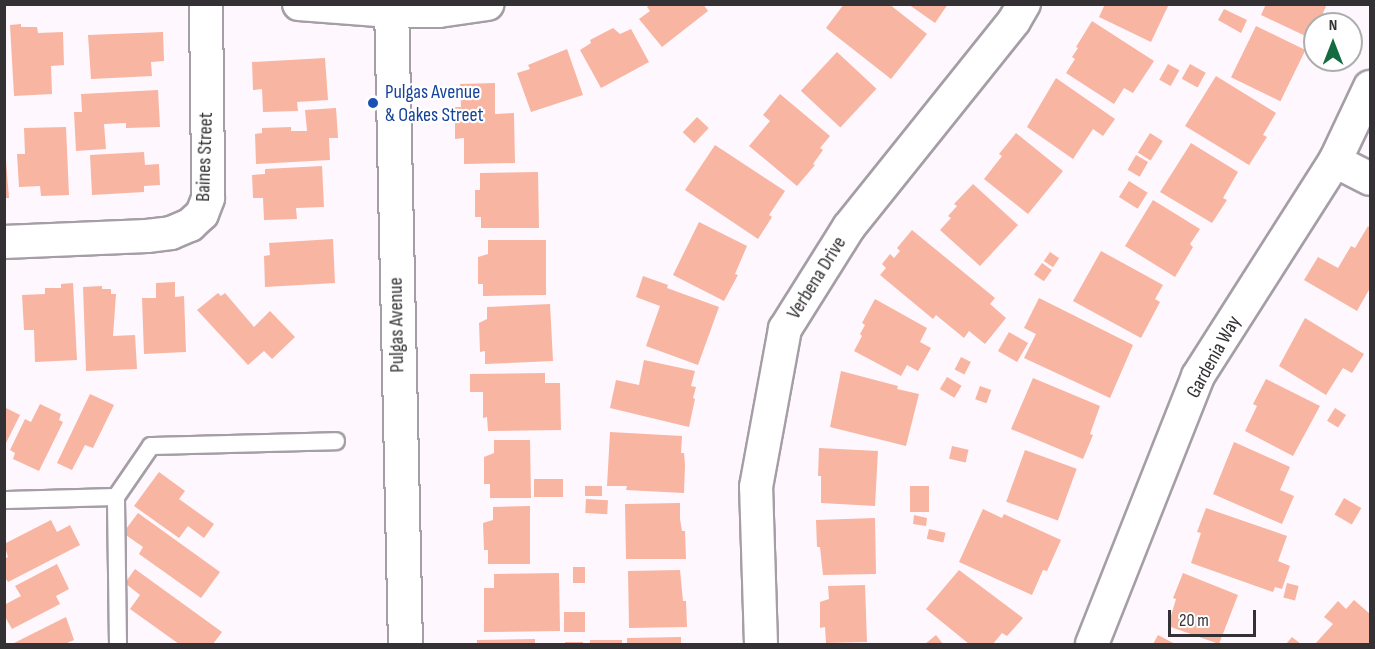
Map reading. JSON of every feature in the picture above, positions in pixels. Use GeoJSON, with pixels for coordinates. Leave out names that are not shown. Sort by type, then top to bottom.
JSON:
{"type":"FeatureCollection","features":[{"type":"Feature","properties":{"kind":"street","name":"Baines Street"},"geometry":{"type":"LineString","coordinates":[[4,242],[159,234],[190,225],[202,214],[208,198],[206,4]]}},
{"type":"Feature","properties":{"kind":"street"},"geometry":{"type":"LineString","coordinates":[[299,4],[439,11],[487,4]]}},
{"type":"Feature","properties":{"kind":"street","name":"Verbena Drive"},"geometry":{"type":"LineString","coordinates":[[761,645],[756,487],[785,329],[849,227],[1014,21],[1024,4]]}},
{"type":"Feature","properties":{"kind":"street","name":"Pulgas Avenue"},"geometry":{"type":"LineString","coordinates":[[391,8],[405,645]]}},
{"type":"Feature","properties":{"kind":"street","name":"Gardenia Way"},"geometry":{"type":"LineString","coordinates":[[1092,645],[1198,376],[1335,161],[1371,87]]}},
{"type":"Feature","properties":{"kind":"street"},"geometry":{"type":"LineString","coordinates":[[1335,161],[1371,179]]}},
{"type":"Feature","properties":{"kind":"lane"},"geometry":{"type":"LineString","coordinates":[[118,645],[116,497],[151,447],[336,441]]}},
{"type":"Feature","properties":{"kind":"lane"},"geometry":{"type":"LineString","coordinates":[[4,500],[116,497]]}},
{"type":"Feature","properties":{"kind":"building"},"geometry":{"type":"Polygon","coordinates":[[[650,4],[703,4],[708,11],[662,47],[639,19],[650,11],[647,7],[650,4]]]}},
{"type":"Feature","properties":{"kind":"building"},"geometry":{"type":"Polygon","coordinates":[[[844,4],[889,4],[927,34],[891,79],[826,28],[844,4]]]}},
{"type":"Feature","properties":{"kind":"building"},"geometry":{"type":"Polygon","coordinates":[[[908,4],[948,4],[935,23],[908,4]]]}},
{"type":"Feature","properties":{"kind":"building"},"geometry":{"type":"Polygon","coordinates":[[[1105,4],[1169,4],[1151,42],[1099,17],[1105,4]]]}},
{"type":"Feature","properties":{"kind":"building"},"geometry":{"type":"Polygon","coordinates":[[[1266,4],[1327,4],[1323,12],[1303,12],[1303,35],[1261,15],[1266,4]]]}},
{"type":"Feature","properties":{"kind":"building"},"geometry":{"type":"Polygon","coordinates":[[[1224,9],[1247,20],[1241,33],[1218,20],[1224,9]]]}},
{"type":"Feature","properties":{"kind":"building"},"geometry":{"type":"Polygon","coordinates":[[[1092,21],[1154,61],[1133,93],[1124,88],[1114,104],[1066,73],[1075,59],[1072,57],[1078,48],[1076,47],[1092,21]]]}},
{"type":"Feature","properties":{"kind":"building"},"geometry":{"type":"Polygon","coordinates":[[[21,24],[21,27],[37,27],[38,33],[63,32],[64,65],[51,66],[52,94],[14,96],[10,25],[21,24]]]}},
{"type":"Feature","properties":{"kind":"building"},"geometry":{"type":"Polygon","coordinates":[[[1256,26],[1303,49],[1303,55],[1280,101],[1231,77],[1256,26]]]}},
{"type":"Feature","properties":{"kind":"building"},"geometry":{"type":"Polygon","coordinates":[[[613,28],[620,34],[631,29],[649,62],[601,88],[580,50],[591,43],[590,40],[613,28]]]}},
{"type":"Feature","properties":{"kind":"building"},"geometry":{"type":"Polygon","coordinates":[[[163,32],[164,61],[151,62],[152,76],[91,79],[88,35],[163,32]]]}},
{"type":"Feature","properties":{"kind":"building"},"geometry":{"type":"Polygon","coordinates":[[[567,49],[583,95],[531,112],[517,73],[530,69],[528,65],[567,49]]]}},
{"type":"Feature","properties":{"kind":"building"},"geometry":{"type":"Polygon","coordinates":[[[837,52],[876,89],[840,128],[801,91],[837,52]]]}},
{"type":"Feature","properties":{"kind":"building"},"geometry":{"type":"Polygon","coordinates":[[[325,58],[328,100],[297,102],[298,111],[263,112],[262,89],[253,90],[252,62],[325,58]]]}},
{"type":"Feature","properties":{"kind":"building"},"geometry":{"type":"Polygon","coordinates":[[[1168,64],[1179,70],[1171,86],[1159,80],[1168,64]]]}},
{"type":"Feature","properties":{"kind":"building"},"geometry":{"type":"Polygon","coordinates":[[[1190,64],[1206,73],[1198,88],[1182,79],[1190,64]]]}},
{"type":"Feature","properties":{"kind":"building"},"geometry":{"type":"Polygon","coordinates":[[[1216,76],[1276,113],[1263,135],[1267,137],[1249,165],[1185,126],[1216,76]]]}},
{"type":"Feature","properties":{"kind":"building"},"geometry":{"type":"Polygon","coordinates":[[[1056,78],[1115,119],[1103,136],[1093,129],[1073,159],[1027,127],[1056,78]]]}},
{"type":"Feature","properties":{"kind":"building"},"geometry":{"type":"Polygon","coordinates":[[[495,83],[495,114],[514,113],[515,163],[464,164],[464,138],[455,139],[455,107],[461,107],[460,84],[495,83]]]}},
{"type":"Feature","properties":{"kind":"building"},"geometry":{"type":"Polygon","coordinates":[[[158,90],[160,127],[126,128],[126,123],[104,124],[106,149],[76,151],[74,112],[82,112],[81,94],[158,90]]]}},
{"type":"Feature","properties":{"kind":"building"},"geometry":{"type":"Polygon","coordinates":[[[780,94],[830,136],[820,148],[823,150],[813,164],[815,165],[797,186],[749,146],[770,121],[763,115],[780,94]]]}},
{"type":"Feature","properties":{"kind":"building"},"geometry":{"type":"Polygon","coordinates":[[[336,108],[338,138],[329,138],[330,160],[256,164],[255,134],[262,133],[262,128],[291,127],[291,131],[307,131],[305,110],[336,108]]]}},
{"type":"Feature","properties":{"kind":"building"},"geometry":{"type":"Polygon","coordinates":[[[697,117],[709,128],[694,143],[683,132],[697,117]]]}},
{"type":"Feature","properties":{"kind":"building"},"geometry":{"type":"Polygon","coordinates":[[[66,127],[69,195],[41,196],[40,186],[19,187],[17,154],[25,154],[24,128],[66,127]]]}},
{"type":"Feature","properties":{"kind":"building"},"geometry":{"type":"Polygon","coordinates":[[[1016,133],[1063,171],[1028,214],[984,179],[1002,156],[999,154],[1016,133]]]}},
{"type":"Feature","properties":{"kind":"building"},"geometry":{"type":"Polygon","coordinates":[[[1150,133],[1163,141],[1151,160],[1138,153],[1150,133]]]}},
{"type":"Feature","properties":{"kind":"building"},"geometry":{"type":"Polygon","coordinates":[[[4,137],[9,198],[4,198],[4,137]]]}},
{"type":"Feature","properties":{"kind":"building"},"geometry":{"type":"Polygon","coordinates":[[[1191,143],[1238,172],[1223,198],[1227,200],[1212,223],[1160,192],[1191,143]]]}},
{"type":"Feature","properties":{"kind":"building"},"geometry":{"type":"Polygon","coordinates":[[[715,145],[785,191],[769,215],[772,217],[758,239],[685,190],[715,145]]]}},
{"type":"Feature","properties":{"kind":"building"},"geometry":{"type":"Polygon","coordinates":[[[144,152],[145,165],[159,164],[160,185],[144,186],[144,192],[92,195],[90,155],[144,152]]]}},
{"type":"Feature","properties":{"kind":"building"},"geometry":{"type":"Polygon","coordinates":[[[1136,155],[1148,162],[1140,177],[1128,170],[1136,155]]]}},
{"type":"Feature","properties":{"kind":"building"},"geometry":{"type":"Polygon","coordinates":[[[322,166],[324,207],[296,208],[297,219],[264,220],[263,198],[253,198],[252,175],[265,174],[265,169],[322,166]]]}},
{"type":"Feature","properties":{"kind":"building"},"geometry":{"type":"Polygon","coordinates":[[[538,172],[539,228],[481,228],[481,217],[475,217],[475,190],[480,190],[480,173],[538,172]]]}},
{"type":"Feature","properties":{"kind":"building"},"geometry":{"type":"Polygon","coordinates":[[[1129,181],[1148,193],[1138,209],[1119,197],[1129,181]]]}},
{"type":"Feature","properties":{"kind":"building"},"geometry":{"type":"Polygon","coordinates":[[[973,184],[1018,225],[980,266],[940,230],[951,218],[948,216],[957,206],[954,204],[973,184]]]}},
{"type":"Feature","properties":{"kind":"building"},"geometry":{"type":"Polygon","coordinates":[[[1153,200],[1200,229],[1190,244],[1193,247],[1175,277],[1125,246],[1153,200]]]}},
{"type":"Feature","properties":{"kind":"building"},"geometry":{"type":"Polygon","coordinates":[[[699,222],[747,246],[735,274],[738,275],[724,301],[673,275],[699,222]]]}},
{"type":"Feature","properties":{"kind":"building"},"geometry":{"type":"Polygon","coordinates":[[[1368,226],[1370,228],[1370,288],[1357,311],[1304,280],[1318,257],[1338,268],[1351,246],[1355,248],[1368,226]]]}},
{"type":"Feature","properties":{"kind":"building"},"geometry":{"type":"Polygon","coordinates":[[[912,230],[995,298],[990,304],[1006,318],[985,344],[969,331],[964,338],[936,315],[933,319],[880,275],[886,268],[882,264],[890,254],[894,258],[900,251],[897,248],[912,230]]]}},
{"type":"Feature","properties":{"kind":"building"},"geometry":{"type":"Polygon","coordinates":[[[333,239],[335,283],[265,287],[264,256],[270,255],[269,243],[333,239]]]}},
{"type":"Feature","properties":{"kind":"building"},"geometry":{"type":"Polygon","coordinates":[[[488,240],[546,240],[546,295],[483,296],[483,284],[478,284],[478,257],[488,254],[488,240]]]}},
{"type":"Feature","properties":{"kind":"building"},"geometry":{"type":"Polygon","coordinates":[[[1101,251],[1163,285],[1155,299],[1160,302],[1141,338],[1073,301],[1101,251]]]}},
{"type":"Feature","properties":{"kind":"building"},"geometry":{"type":"Polygon","coordinates":[[[1050,252],[1059,258],[1053,267],[1044,261],[1050,252]]]}},
{"type":"Feature","properties":{"kind":"building"},"geometry":{"type":"Polygon","coordinates":[[[1042,263],[1052,270],[1044,281],[1034,274],[1042,263]]]}},
{"type":"Feature","properties":{"kind":"building"},"geometry":{"type":"Polygon","coordinates":[[[643,276],[668,285],[667,288],[719,307],[698,365],[646,346],[660,306],[636,297],[643,276]]]}},
{"type":"Feature","properties":{"kind":"building"},"geometry":{"type":"Polygon","coordinates":[[[175,282],[175,297],[184,296],[186,352],[144,354],[142,298],[156,298],[156,283],[175,282]]]}},
{"type":"Feature","properties":{"kind":"building"},"geometry":{"type":"Polygon","coordinates":[[[73,283],[77,360],[35,362],[34,330],[24,330],[22,295],[45,294],[45,288],[61,288],[61,284],[73,283]]]}},
{"type":"Feature","properties":{"kind":"building"},"geometry":{"type":"Polygon","coordinates":[[[102,286],[102,289],[111,289],[111,294],[116,294],[113,336],[135,335],[137,369],[86,371],[83,287],[102,286]]]}},
{"type":"Feature","properties":{"kind":"building"},"geometry":{"type":"Polygon","coordinates":[[[218,293],[221,296],[225,293],[254,327],[270,311],[295,337],[272,359],[264,351],[248,365],[197,310],[218,293]]]}},
{"type":"Feature","properties":{"kind":"building"},"geometry":{"type":"Polygon","coordinates":[[[1039,298],[1133,345],[1110,398],[1024,358],[1036,334],[1024,328],[1039,298]]]}},
{"type":"Feature","properties":{"kind":"building"},"geometry":{"type":"Polygon","coordinates":[[[875,299],[927,328],[920,342],[931,348],[918,371],[907,365],[901,376],[854,351],[862,336],[860,334],[865,325],[862,323],[875,299]]]}},
{"type":"Feature","properties":{"kind":"building"},"geometry":{"type":"Polygon","coordinates":[[[550,304],[553,361],[485,364],[485,351],[480,352],[479,323],[487,319],[487,307],[550,304]]]}},
{"type":"Feature","properties":{"kind":"building"},"geometry":{"type":"Polygon","coordinates":[[[1305,318],[1364,354],[1352,373],[1343,368],[1326,395],[1279,366],[1305,318]]]}},
{"type":"Feature","properties":{"kind":"building"},"geometry":{"type":"Polygon","coordinates":[[[1009,332],[1028,343],[1017,362],[998,351],[1009,332]]]}},
{"type":"Feature","properties":{"kind":"building"},"geometry":{"type":"Polygon","coordinates":[[[961,357],[971,362],[964,374],[955,369],[961,357]]]}},
{"type":"Feature","properties":{"kind":"building"},"geometry":{"type":"Polygon","coordinates":[[[644,360],[695,371],[691,386],[696,387],[693,398],[695,399],[689,427],[610,408],[616,380],[639,385],[644,360]]]}},
{"type":"Feature","properties":{"kind":"building"},"geometry":{"type":"Polygon","coordinates":[[[841,371],[919,394],[906,446],[830,427],[841,371]]]}},
{"type":"Feature","properties":{"kind":"building"},"geometry":{"type":"Polygon","coordinates":[[[545,373],[545,383],[560,383],[561,430],[488,431],[487,417],[483,418],[483,392],[470,392],[470,374],[545,373]]]}},
{"type":"Feature","properties":{"kind":"building"},"geometry":{"type":"Polygon","coordinates":[[[947,377],[962,386],[954,398],[940,389],[947,377]]]}},
{"type":"Feature","properties":{"kind":"building"},"geometry":{"type":"Polygon","coordinates":[[[1033,378],[1100,406],[1090,434],[1093,435],[1083,459],[1011,429],[1033,378]]]}},
{"type":"Feature","properties":{"kind":"building"},"geometry":{"type":"Polygon","coordinates":[[[1266,379],[1320,406],[1293,456],[1245,431],[1257,406],[1253,404],[1266,379]]]}},
{"type":"Feature","properties":{"kind":"building"},"geometry":{"type":"Polygon","coordinates":[[[980,386],[991,390],[986,403],[975,399],[980,386]]]}},
{"type":"Feature","properties":{"kind":"building"},"geometry":{"type":"Polygon","coordinates":[[[90,394],[114,405],[93,448],[85,445],[72,470],[57,463],[90,394]]]}},
{"type":"Feature","properties":{"kind":"building"},"geometry":{"type":"Polygon","coordinates":[[[40,404],[61,414],[59,420],[63,422],[39,471],[13,459],[15,453],[10,450],[25,419],[31,422],[40,404]]]}},
{"type":"Feature","properties":{"kind":"building"},"geometry":{"type":"Polygon","coordinates":[[[4,407],[20,415],[4,447],[4,407]]]}},
{"type":"Feature","properties":{"kind":"building"},"geometry":{"type":"Polygon","coordinates":[[[1335,408],[1346,415],[1338,428],[1327,421],[1335,408]]]}},
{"type":"Feature","properties":{"kind":"building"},"geometry":{"type":"Polygon","coordinates":[[[610,432],[682,436],[681,453],[684,453],[685,465],[684,493],[626,490],[627,486],[607,486],[610,432]]]}},
{"type":"Feature","properties":{"kind":"building"},"geometry":{"type":"Polygon","coordinates":[[[494,440],[530,440],[531,498],[490,498],[490,484],[484,484],[484,457],[494,453],[494,440]]]}},
{"type":"Feature","properties":{"kind":"building"},"geometry":{"type":"Polygon","coordinates":[[[1234,442],[1290,467],[1280,490],[1294,496],[1282,524],[1213,494],[1234,442]]]}},
{"type":"Feature","properties":{"kind":"building"},"geometry":{"type":"Polygon","coordinates":[[[952,446],[969,450],[966,462],[949,459],[952,446]]]}},
{"type":"Feature","properties":{"kind":"building"},"geometry":{"type":"Polygon","coordinates":[[[819,448],[878,451],[875,506],[821,503],[821,476],[818,476],[819,448]]]}},
{"type":"Feature","properties":{"kind":"building"},"geometry":{"type":"Polygon","coordinates":[[[1025,450],[1077,469],[1058,520],[1006,502],[1025,450]]]}},
{"type":"Feature","properties":{"kind":"building"},"geometry":{"type":"Polygon","coordinates":[[[159,472],[185,491],[179,499],[214,524],[204,538],[188,526],[179,538],[134,506],[159,472]]]}},
{"type":"Feature","properties":{"kind":"building"},"geometry":{"type":"Polygon","coordinates":[[[534,479],[563,479],[563,497],[534,497],[534,479]]]}},
{"type":"Feature","properties":{"kind":"building"},"geometry":{"type":"Polygon","coordinates":[[[585,486],[602,486],[602,496],[585,496],[585,486]]]}},
{"type":"Feature","properties":{"kind":"building"},"geometry":{"type":"Polygon","coordinates":[[[910,486],[929,486],[929,512],[910,512],[910,486]]]}},
{"type":"Feature","properties":{"kind":"building"},"geometry":{"type":"Polygon","coordinates":[[[1344,498],[1361,508],[1352,524],[1334,514],[1344,498]]]}},
{"type":"Feature","properties":{"kind":"building"},"geometry":{"type":"Polygon","coordinates":[[[586,499],[608,500],[607,514],[585,513],[586,499]]]}},
{"type":"Feature","properties":{"kind":"building"},"geometry":{"type":"Polygon","coordinates":[[[680,503],[682,531],[685,531],[686,559],[626,559],[625,504],[680,503]]]}},
{"type":"Feature","properties":{"kind":"building"},"geometry":{"type":"Polygon","coordinates":[[[530,506],[530,564],[488,564],[488,550],[484,550],[483,523],[493,520],[493,507],[530,506]]]}},
{"type":"Feature","properties":{"kind":"building"},"geometry":{"type":"Polygon","coordinates":[[[1206,508],[1287,536],[1278,561],[1290,566],[1282,589],[1275,587],[1273,592],[1191,563],[1201,533],[1197,532],[1206,508]]]}},
{"type":"Feature","properties":{"kind":"building"},"geometry":{"type":"Polygon","coordinates":[[[983,509],[1002,518],[1004,514],[1061,540],[1047,571],[1043,570],[1032,595],[959,562],[983,509]]]}},
{"type":"Feature","properties":{"kind":"building"},"geometry":{"type":"Polygon","coordinates":[[[138,513],[220,572],[201,598],[139,554],[143,547],[123,533],[138,513]]]}},
{"type":"Feature","properties":{"kind":"building"},"geometry":{"type":"Polygon","coordinates":[[[914,515],[927,518],[926,526],[913,524],[914,515]]]}},
{"type":"Feature","properties":{"kind":"building"},"geometry":{"type":"Polygon","coordinates":[[[875,518],[876,574],[823,575],[820,547],[817,547],[816,520],[875,518]]]}},
{"type":"Feature","properties":{"kind":"building"},"geometry":{"type":"Polygon","coordinates":[[[51,520],[57,532],[70,525],[80,545],[8,582],[4,576],[4,559],[8,557],[4,544],[51,520]]]}},
{"type":"Feature","properties":{"kind":"building"},"geometry":{"type":"Polygon","coordinates":[[[929,529],[946,533],[943,543],[927,539],[929,529]]]}},
{"type":"Feature","properties":{"kind":"building"},"geometry":{"type":"Polygon","coordinates":[[[57,564],[69,589],[56,596],[60,604],[12,629],[4,615],[4,605],[21,596],[15,586],[57,564]]]}},
{"type":"Feature","properties":{"kind":"building"},"geometry":{"type":"Polygon","coordinates":[[[573,567],[585,567],[585,583],[573,583],[573,567]]]}},
{"type":"Feature","properties":{"kind":"building"},"geometry":{"type":"Polygon","coordinates":[[[135,569],[222,632],[213,644],[179,644],[130,609],[140,595],[125,583],[135,569]]]}},
{"type":"Feature","properties":{"kind":"building"},"geometry":{"type":"Polygon","coordinates":[[[680,570],[683,601],[686,601],[687,627],[629,628],[628,571],[680,570]]]}},
{"type":"Feature","properties":{"kind":"building"},"geometry":{"type":"Polygon","coordinates":[[[959,570],[1023,618],[1007,636],[1002,633],[993,644],[969,644],[926,609],[959,570]]]}},
{"type":"Feature","properties":{"kind":"building"},"geometry":{"type":"Polygon","coordinates":[[[559,573],[560,631],[484,632],[484,588],[494,588],[494,574],[559,573]]]}},
{"type":"Feature","properties":{"kind":"building"},"geometry":{"type":"Polygon","coordinates":[[[1183,573],[1238,595],[1219,644],[1168,626],[1176,599],[1173,598],[1183,573]]]}},
{"type":"Feature","properties":{"kind":"building"},"geometry":{"type":"Polygon","coordinates":[[[1287,583],[1299,586],[1295,600],[1283,598],[1287,583]]]}},
{"type":"Feature","properties":{"kind":"building"},"geometry":{"type":"Polygon","coordinates":[[[865,585],[867,642],[826,643],[825,627],[820,628],[820,602],[829,599],[828,586],[865,585]]]}},
{"type":"Feature","properties":{"kind":"building"},"geometry":{"type":"Polygon","coordinates":[[[1354,600],[1370,614],[1370,644],[1315,644],[1333,624],[1324,617],[1338,601],[1346,609],[1354,600]]]}},
{"type":"Feature","properties":{"kind":"building"},"geometry":{"type":"Polygon","coordinates":[[[564,612],[585,612],[585,632],[564,632],[564,612]]]}},
{"type":"Feature","properties":{"kind":"building"},"geometry":{"type":"Polygon","coordinates":[[[66,617],[74,640],[65,644],[12,644],[66,617]]]}},
{"type":"Feature","properties":{"kind":"building"},"geometry":{"type":"Polygon","coordinates":[[[936,635],[943,644],[925,644],[936,635]]]}},
{"type":"Feature","properties":{"kind":"building"},"geometry":{"type":"Polygon","coordinates":[[[1158,635],[1175,644],[1153,644],[1158,635]]]}},
{"type":"Feature","properties":{"kind":"building"},"geometry":{"type":"Polygon","coordinates":[[[681,637],[681,644],[627,644],[627,638],[681,637]]]}},
{"type":"Feature","properties":{"kind":"building"},"geometry":{"type":"Polygon","coordinates":[[[1292,637],[1301,644],[1286,644],[1292,637]]]}},
{"type":"Feature","properties":{"kind":"building"},"geometry":{"type":"Polygon","coordinates":[[[535,639],[535,644],[477,644],[477,640],[535,639]]]}},
{"type":"Feature","properties":{"kind":"building"},"geometry":{"type":"Polygon","coordinates":[[[590,640],[622,640],[622,644],[590,644],[590,640]]]}},
{"type":"Feature","properties":{"kind":"building"},"geometry":{"type":"Polygon","coordinates":[[[565,642],[583,642],[583,644],[565,644],[565,642]]]}},
{"type":"Feature","properties":{"kind":"place","name":"Pulgas Avenue & Oakes Street"},"geometry":{"type":"Point","coordinates":[373,103]}}]}
